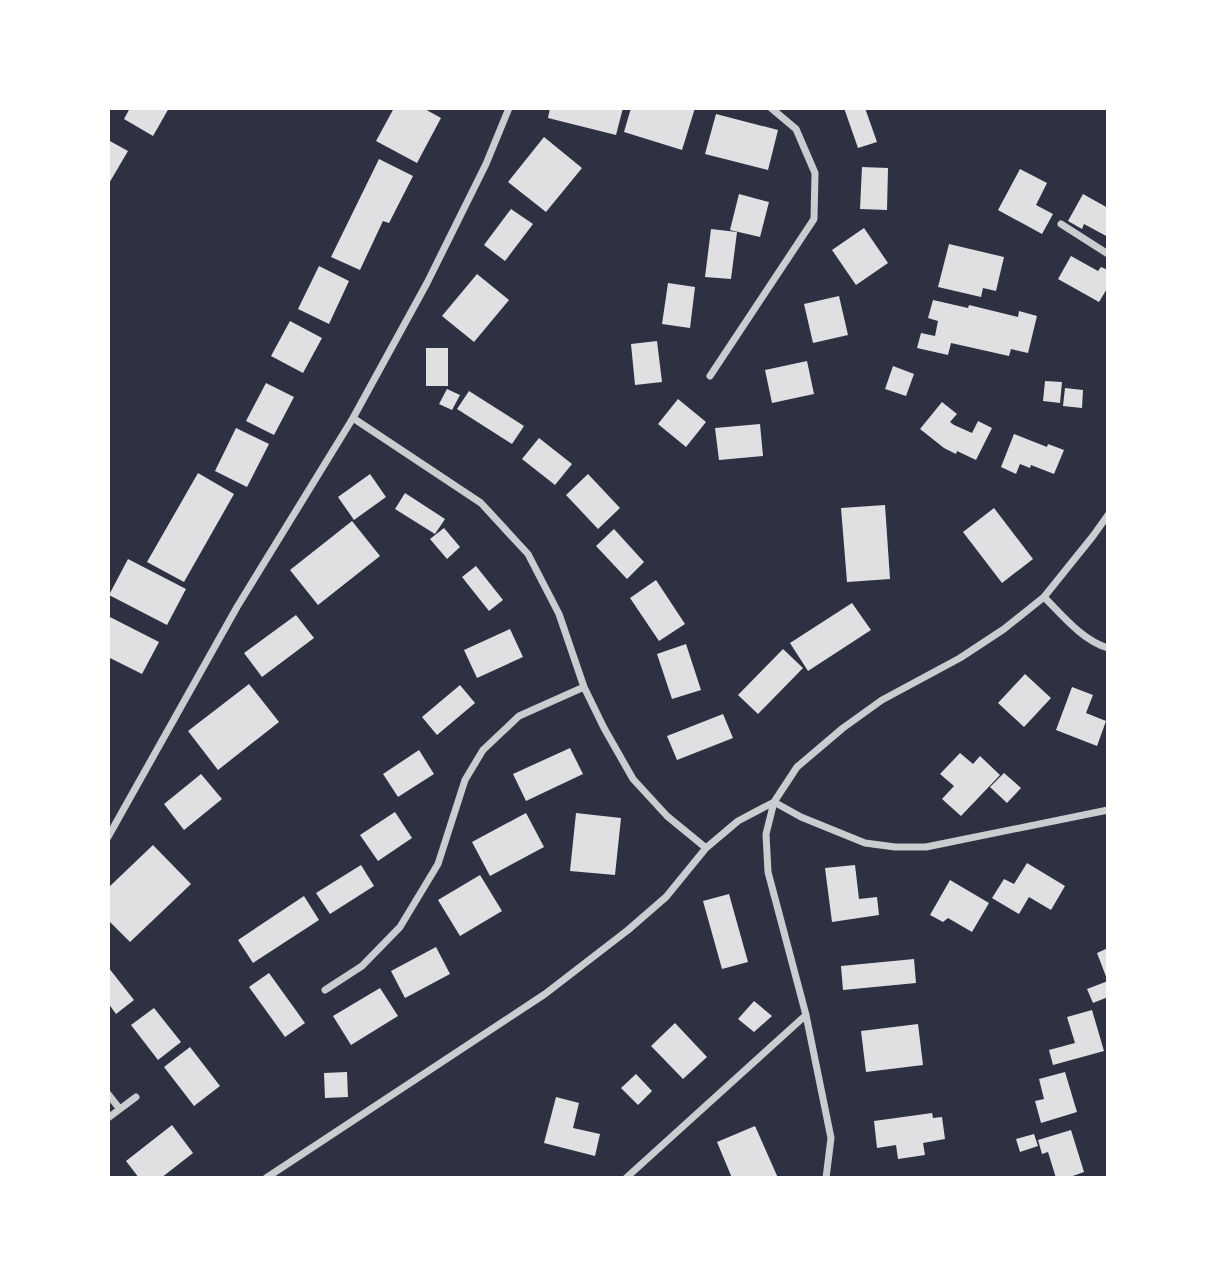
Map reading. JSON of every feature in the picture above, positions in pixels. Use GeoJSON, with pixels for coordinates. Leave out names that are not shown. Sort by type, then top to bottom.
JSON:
{"type":"FeatureCollection","features":[{"type":"Feature","properties":{"kind":"street"},"geometry":{"type":"LineString","coordinates":[[108,837],[237,607],[353,418],[427,283],[486,164],[509,108]]}},
{"type":"Feature","properties":{"kind":"street"},"geometry":{"type":"LineString","coordinates":[[710,376],[814,219],[815,173],[796,129],[771,108]]}},
{"type":"Feature","properties":{"kind":"street"},"geometry":{"type":"LineString","coordinates":[[1061,224],[1108,254]]}},
{"type":"Feature","properties":{"kind":"street"},"geometry":{"type":"LineString","coordinates":[[353,418],[481,503],[527,554],[559,614],[583,687],[634,779],[667,816],[706,848]]}},
{"type":"Feature","properties":{"kind":"street"},"geometry":{"type":"LineString","coordinates":[[826,1178],[831,1138],[806,1015],[768,872],[766,834],[774,802],[797,767],[843,728],[882,700],[960,658],[1045,597],[1108,514]]}},
{"type":"Feature","properties":{"kind":"street"},"geometry":{"type":"LineString","coordinates":[[1045,597],[1073,626],[1098,645],[1108,648]]}},
{"type":"Feature","properties":{"kind":"street"},"geometry":{"type":"LineString","coordinates":[[325,990],[362,966],[400,927],[438,864],[465,780],[482,750],[519,716],[583,687]]}},
{"type":"Feature","properties":{"kind":"street"},"geometry":{"type":"LineString","coordinates":[[774,802],[801,817],[865,843],[895,847],[926,847],[1108,810]]}},
{"type":"Feature","properties":{"kind":"street"},"geometry":{"type":"LineString","coordinates":[[266,1178],[545,994],[666,897],[706,848],[738,821],[774,802]]}},
{"type":"Feature","properties":{"kind":"street"},"geometry":{"type":"LineString","coordinates":[[626,1178],[806,1015]]}},
{"type":"Feature","properties":{"kind":"street"},"geometry":{"type":"LineString","coordinates":[[108,1094],[119,1108]]}},
{"type":"Feature","properties":{"kind":"street"},"geometry":{"type":"LineString","coordinates":[[108,1118],[136,1097]]}},
{"type":"Feature","properties":{"kind":"building"},"geometry":{"type":"Polygon","coordinates":[[[130,108],[169,108],[153,136],[124,119],[130,108]]]}},
{"type":"Feature","properties":{"kind":"building"},"geometry":{"type":"Polygon","coordinates":[[[394,108],[423,108],[441,118],[417,163],[376,141],[394,108]]]}},
{"type":"Feature","properties":{"kind":"building"},"geometry":{"type":"Polygon","coordinates":[[[550,108],[623,108],[616,135],[548,118],[550,108]]]}},
{"type":"Feature","properties":{"kind":"building"},"geometry":{"type":"Polygon","coordinates":[[[631,108],[695,108],[682,150],[624,132],[631,108]]]}},
{"type":"Feature","properties":{"kind":"building"},"geometry":{"type":"Polygon","coordinates":[[[844,108],[865,108],[877,142],[858,148],[844,108]]]}},
{"type":"Feature","properties":{"kind":"building"},"geometry":{"type":"Polygon","coordinates":[[[716,114],[778,130],[768,170],[705,154],[716,114]]]}},
{"type":"Feature","properties":{"kind":"building"},"geometry":{"type":"Polygon","coordinates":[[[544,137],[582,168],[546,212],[508,182],[544,137]]]}},
{"type":"Feature","properties":{"kind":"building"},"geometry":{"type":"Polygon","coordinates":[[[108,140],[128,151],[108,185],[108,140]]]}},
{"type":"Feature","properties":{"kind":"building"},"geometry":{"type":"Polygon","coordinates":[[[379,159],[413,176],[389,223],[383,221],[360,270],[331,257],[379,159]]]}},
{"type":"Feature","properties":{"kind":"building"},"geometry":{"type":"Polygon","coordinates":[[[862,167],[888,168],[887,210],[860,209],[862,167]]]}},
{"type":"Feature","properties":{"kind":"building"},"geometry":{"type":"Polygon","coordinates":[[[1020,169],[1047,183],[1036,205],[1053,214],[1042,234],[998,210],[1020,169]]]}},
{"type":"Feature","properties":{"kind":"building"},"geometry":{"type":"Polygon","coordinates":[[[739,194],[769,202],[760,237],[730,230],[739,194]]]}},
{"type":"Feature","properties":{"kind":"building"},"geometry":{"type":"Polygon","coordinates":[[[1083,194],[1108,208],[1108,237],[1084,224],[1082,229],[1068,221],[1083,194]]]}},
{"type":"Feature","properties":{"kind":"building"},"geometry":{"type":"Polygon","coordinates":[[[511,209],[533,224],[505,261],[484,245],[511,209]]]}},
{"type":"Feature","properties":{"kind":"building"},"geometry":{"type":"Polygon","coordinates":[[[864,228],[888,263],[856,285],[832,250],[864,228]]]}},
{"type":"Feature","properties":{"kind":"building"},"geometry":{"type":"Polygon","coordinates":[[[711,229],[737,232],[731,279],[705,277],[711,229]]]}},
{"type":"Feature","properties":{"kind":"building"},"geometry":{"type":"Polygon","coordinates":[[[949,244],[1004,257],[996,291],[983,288],[981,297],[938,287],[949,244]]]}},
{"type":"Feature","properties":{"kind":"building"},"geometry":{"type":"Polygon","coordinates":[[[1071,256],[1098,271],[1101,267],[1108,270],[1108,287],[1099,302],[1058,279],[1071,256]]]}},
{"type":"Feature","properties":{"kind":"building"},"geometry":{"type":"Polygon","coordinates":[[[319,266],[349,281],[329,324],[298,309],[319,266]]]}},
{"type":"Feature","properties":{"kind":"building"},"geometry":{"type":"Polygon","coordinates":[[[477,274],[509,300],[474,342],[442,316],[477,274]]]}},
{"type":"Feature","properties":{"kind":"building"},"geometry":{"type":"Polygon","coordinates":[[[668,283],[695,287],[690,328],[662,324],[668,283]]]}},
{"type":"Feature","properties":{"kind":"building"},"geometry":{"type":"Polygon","coordinates":[[[839,296],[848,335],[813,343],[804,304],[839,296]]]}},
{"type":"Feature","properties":{"kind":"building"},"geometry":{"type":"Polygon","coordinates":[[[933,300],[968,308],[969,305],[1018,317],[1019,311],[1037,316],[1028,353],[1011,349],[1009,356],[951,343],[948,355],[917,348],[921,333],[935,336],[938,321],[928,318],[933,300]]]}},
{"type":"Feature","properties":{"kind":"building"},"geometry":{"type":"Polygon","coordinates":[[[290,321],[322,338],[303,373],[271,356],[290,321]]]}},
{"type":"Feature","properties":{"kind":"building"},"geometry":{"type":"Polygon","coordinates":[[[657,341],[662,382],[635,385],[631,344],[657,341]]]}},
{"type":"Feature","properties":{"kind":"building"},"geometry":{"type":"Polygon","coordinates":[[[426,348],[448,348],[448,386],[426,386],[426,348]]]}},
{"type":"Feature","properties":{"kind":"building"},"geometry":{"type":"Polygon","coordinates":[[[807,361],[814,394],[772,403],[765,370],[807,361]]]}},
{"type":"Feature","properties":{"kind":"building"},"geometry":{"type":"Polygon","coordinates":[[[893,366],[914,374],[906,396],[885,389],[893,366]]]}},
{"type":"Feature","properties":{"kind":"building"},"geometry":{"type":"Polygon","coordinates":[[[1045,381],[1062,382],[1060,403],[1043,401],[1045,381]]]}},
{"type":"Feature","properties":{"kind":"building"},"geometry":{"type":"Polygon","coordinates":[[[266,383],[294,397],[274,435],[246,421],[266,383]]]}},
{"type":"Feature","properties":{"kind":"building"},"geometry":{"type":"Polygon","coordinates":[[[1065,388],[1083,390],[1082,408],[1063,406],[1065,388]]]}},
{"type":"Feature","properties":{"kind":"building"},"geometry":{"type":"Polygon","coordinates":[[[447,389],[460,395],[452,410],[439,404],[447,389]]]}},
{"type":"Feature","properties":{"kind":"building"},"geometry":{"type":"Polygon","coordinates":[[[469,391],[524,426],[512,444],[457,409],[469,391]]]}},
{"type":"Feature","properties":{"kind":"building"},"geometry":{"type":"Polygon","coordinates":[[[678,399],[706,422],[686,447],[658,424],[678,399]]]}},
{"type":"Feature","properties":{"kind":"building"},"geometry":{"type":"Polygon","coordinates":[[[942,402],[957,414],[950,422],[954,425],[972,433],[978,421],[992,428],[976,460],[944,448],[920,429],[942,402]]]}},
{"type":"Feature","properties":{"kind":"building"},"geometry":{"type":"Polygon","coordinates":[[[760,424],[763,456],[719,460],[715,428],[760,424]]]}},
{"type":"Feature","properties":{"kind":"building"},"geometry":{"type":"Polygon","coordinates":[[[236,428],[269,444],[247,487],[215,471],[236,428]]]}},
{"type":"Feature","properties":{"kind":"building"},"geometry":{"type":"Polygon","coordinates":[[[1014,434],[1047,447],[1048,444],[1064,450],[1054,474],[1031,465],[1030,468],[1020,464],[1016,474],[1001,467],[1014,434]]]}},
{"type":"Feature","properties":{"kind":"building"},"geometry":{"type":"Polygon","coordinates":[[[539,438],[572,464],[555,485],[522,459],[539,438]]]}},
{"type":"Feature","properties":{"kind":"building"},"geometry":{"type":"Polygon","coordinates":[[[198,473],[234,494],[184,582],[147,562],[198,473]]]}},
{"type":"Feature","properties":{"kind":"building"},"geometry":{"type":"Polygon","coordinates":[[[370,474],[386,497],[354,520],[338,497],[370,474]]]}},
{"type":"Feature","properties":{"kind":"building"},"geometry":{"type":"Polygon","coordinates":[[[588,474],[620,508],[598,529],[566,495],[588,474]]]}},
{"type":"Feature","properties":{"kind":"building"},"geometry":{"type":"Polygon","coordinates":[[[405,493],[445,519],[435,534],[395,509],[405,493]]]}},
{"type":"Feature","properties":{"kind":"building"},"geometry":{"type":"Polygon","coordinates":[[[885,505],[890,579],[847,582],[841,508],[885,505]]]}},
{"type":"Feature","properties":{"kind":"building"},"geometry":{"type":"Polygon","coordinates":[[[994,508],[1033,559],[1002,583],[963,532],[994,508]]]}},
{"type":"Feature","properties":{"kind":"building"},"geometry":{"type":"Polygon","coordinates":[[[352,521],[380,556],[318,605],[290,570],[352,521]]]}},
{"type":"Feature","properties":{"kind":"building"},"geometry":{"type":"Polygon","coordinates":[[[444,528],[460,547],[447,559],[430,539],[444,528]]]}},
{"type":"Feature","properties":{"kind":"building"},"geometry":{"type":"Polygon","coordinates":[[[614,529],[644,562],[627,579],[596,546],[614,529]]]}},
{"type":"Feature","properties":{"kind":"building"},"geometry":{"type":"Polygon","coordinates":[[[128,559],[186,589],[167,625],[109,595],[128,559]]]}},
{"type":"Feature","properties":{"kind":"building"},"geometry":{"type":"Polygon","coordinates":[[[476,566],[503,600],[489,611],[462,577],[476,566]]]}},
{"type":"Feature","properties":{"kind":"building"},"geometry":{"type":"Polygon","coordinates":[[[656,580],[685,624],[659,641],[630,598],[656,580]]]}},
{"type":"Feature","properties":{"kind":"building"},"geometry":{"type":"Polygon","coordinates":[[[852,603],[871,630],[808,671],[790,643],[852,603]]]}},
{"type":"Feature","properties":{"kind":"building"},"geometry":{"type":"Polygon","coordinates":[[[296,615],[314,638],[262,677],[244,653],[296,615]]]}},
{"type":"Feature","properties":{"kind":"building"},"geometry":{"type":"Polygon","coordinates":[[[108,616],[159,642],[142,674],[108,657],[108,616]]]}},
{"type":"Feature","properties":{"kind":"building"},"geometry":{"type":"Polygon","coordinates":[[[510,629],[523,657],[477,678],[464,650],[510,629]]]}},
{"type":"Feature","properties":{"kind":"building"},"geometry":{"type":"Polygon","coordinates":[[[686,644],[701,690],[672,699],[657,654],[686,644]]]}},
{"type":"Feature","properties":{"kind":"building"},"geometry":{"type":"Polygon","coordinates":[[[783,649],[803,668],[758,714],[738,695],[783,649]]]}},
{"type":"Feature","properties":{"kind":"building"},"geometry":{"type":"Polygon","coordinates":[[[1025,674],[1051,698],[1024,727],[998,703],[1025,674]]]}},
{"type":"Feature","properties":{"kind":"building"},"geometry":{"type":"Polygon","coordinates":[[[249,684],[279,722],[218,770],[188,731],[249,684]]]}},
{"type":"Feature","properties":{"kind":"building"},"geometry":{"type":"Polygon","coordinates":[[[460,685],[475,703],[437,735],[422,717],[460,685]]]}},
{"type":"Feature","properties":{"kind":"building"},"geometry":{"type":"Polygon","coordinates":[[[1072,687],[1093,695],[1086,713],[1106,721],[1097,746],[1056,730],[1072,687]]]}},
{"type":"Feature","properties":{"kind":"building"},"geometry":{"type":"Polygon","coordinates":[[[723,714],[733,738],[677,760],[667,736],[723,714]]]}},
{"type":"Feature","properties":{"kind":"building"},"geometry":{"type":"Polygon","coordinates":[[[570,748],[583,774],[526,801],[513,774],[570,748]]]}},
{"type":"Feature","properties":{"kind":"building"},"geometry":{"type":"Polygon","coordinates":[[[419,750],[434,774],[398,797],[383,774],[419,750]]]}},
{"type":"Feature","properties":{"kind":"building"},"geometry":{"type":"Polygon","coordinates":[[[960,753],[973,764],[980,756],[1000,775],[961,816],[942,799],[954,786],[940,774],[960,753]]]}},
{"type":"Feature","properties":{"kind":"building"},"geometry":{"type":"Polygon","coordinates":[[[1004,773],[1021,788],[1007,803],[990,787],[1004,773]]]}},
{"type":"Feature","properties":{"kind":"building"},"geometry":{"type":"Polygon","coordinates":[[[201,774],[222,799],[184,830],[164,804],[201,774]]]}},
{"type":"Feature","properties":{"kind":"building"},"geometry":{"type":"Polygon","coordinates":[[[395,812],[412,838],[378,861],[360,835],[395,812]]]}},
{"type":"Feature","properties":{"kind":"building"},"geometry":{"type":"Polygon","coordinates":[[[526,813],[544,847],[490,876],[472,842],[526,813]]]}},
{"type":"Feature","properties":{"kind":"building"},"geometry":{"type":"Polygon","coordinates":[[[576,813],[621,818],[615,875],[570,871],[576,813]]]}},
{"type":"Feature","properties":{"kind":"building"},"geometry":{"type":"Polygon","coordinates":[[[153,845],[191,884],[130,942],[108,920],[108,888],[153,845]]]}},
{"type":"Feature","properties":{"kind":"building"},"geometry":{"type":"Polygon","coordinates":[[[1027,863],[1065,886],[1051,910],[1029,897],[1019,914],[992,898],[1004,879],[1014,884],[1027,863]]]}},
{"type":"Feature","properties":{"kind":"building"},"geometry":{"type":"Polygon","coordinates":[[[361,865],[374,886],[330,914],[316,893],[361,865]]]}},
{"type":"Feature","properties":{"kind":"building"},"geometry":{"type":"Polygon","coordinates":[[[855,865],[859,899],[877,897],[879,915],[832,922],[825,868],[855,865]]]}},
{"type":"Feature","properties":{"kind":"building"},"geometry":{"type":"Polygon","coordinates":[[[480,875],[502,911],[460,936],[438,900],[480,875]]]}},
{"type":"Feature","properties":{"kind":"building"},"geometry":{"type":"Polygon","coordinates":[[[950,880],[989,903],[972,932],[948,918],[943,922],[930,915],[950,880]]]}},
{"type":"Feature","properties":{"kind":"building"},"geometry":{"type":"Polygon","coordinates":[[[729,894],[748,962],[722,969],[703,901],[729,894]]]}},
{"type":"Feature","properties":{"kind":"building"},"geometry":{"type":"Polygon","coordinates":[[[304,896],[319,920],[253,963],[238,940],[304,896]]]}},
{"type":"Feature","properties":{"kind":"building"},"geometry":{"type":"Polygon","coordinates":[[[436,947],[450,974],[405,998],[391,971],[436,947]]]}},
{"type":"Feature","properties":{"kind":"building"},"geometry":{"type":"Polygon","coordinates":[[[1108,948],[1108,979],[1107,979],[1097,953],[1108,948]]]}},
{"type":"Feature","properties":{"kind":"building"},"geometry":{"type":"Polygon","coordinates":[[[914,959],[916,983],[843,990],[841,966],[914,959]]]}},
{"type":"Feature","properties":{"kind":"building"},"geometry":{"type":"Polygon","coordinates":[[[108,967],[134,1000],[116,1014],[108,1003],[108,967]]]}},
{"type":"Feature","properties":{"kind":"building"},"geometry":{"type":"Polygon","coordinates":[[[269,973],[305,1023],[285,1037],[249,987],[269,973]]]}},
{"type":"Feature","properties":{"kind":"building"},"geometry":{"type":"Polygon","coordinates":[[[1108,981],[1108,997],[1093,1003],[1087,989],[1108,981]]]}},
{"type":"Feature","properties":{"kind":"building"},"geometry":{"type":"Polygon","coordinates":[[[380,988],[398,1016],[351,1045],[333,1016],[380,988]]]}},
{"type":"Feature","properties":{"kind":"building"},"geometry":{"type":"Polygon","coordinates":[[[754,1001],[772,1016],[754,1032],[738,1019],[754,1001]]]}},
{"type":"Feature","properties":{"kind":"building"},"geometry":{"type":"Polygon","coordinates":[[[154,1008],[181,1042],[158,1060],[131,1025],[154,1008]]]}},
{"type":"Feature","properties":{"kind":"building"},"geometry":{"type":"Polygon","coordinates":[[[1092,1010],[1104,1051],[1053,1065],[1049,1050],[1075,1043],[1067,1017],[1092,1010]]]}},
{"type":"Feature","properties":{"kind":"building"},"geometry":{"type":"Polygon","coordinates":[[[675,1023],[707,1057],[683,1079],[651,1046],[675,1023]]]}},
{"type":"Feature","properties":{"kind":"building"},"geometry":{"type":"Polygon","coordinates":[[[918,1024],[923,1065],[866,1072],[861,1031],[918,1024]]]}},
{"type":"Feature","properties":{"kind":"building"},"geometry":{"type":"Polygon","coordinates":[[[190,1047],[220,1086],[194,1106],[164,1067],[190,1047]]]}},
{"type":"Feature","properties":{"kind":"building"},"geometry":{"type":"Polygon","coordinates":[[[347,1072],[348,1097],[325,1098],[324,1073],[347,1072]]]}},
{"type":"Feature","properties":{"kind":"building"},"geometry":{"type":"Polygon","coordinates":[[[1065,1072],[1077,1112],[1041,1123],[1035,1101],[1044,1099],[1039,1079],[1065,1072]]]}},
{"type":"Feature","properties":{"kind":"building"},"geometry":{"type":"Polygon","coordinates":[[[636,1074],[652,1091],[638,1105],[621,1088],[636,1074]]]}},
{"type":"Feature","properties":{"kind":"building"},"geometry":{"type":"Polygon","coordinates":[[[556,1097],[579,1103],[573,1128],[600,1134],[595,1156],[544,1143],[556,1097]]]}},
{"type":"Feature","properties":{"kind":"building"},"geometry":{"type":"Polygon","coordinates":[[[932,1113],[933,1118],[942,1117],[945,1139],[923,1143],[925,1155],[898,1159],[896,1145],[877,1148],[874,1121],[932,1113]]]}},
{"type":"Feature","properties":{"kind":"building"},"geometry":{"type":"Polygon","coordinates":[[[172,1125],[193,1153],[161,1178],[139,1178],[126,1161],[172,1125]]]}},
{"type":"Feature","properties":{"kind":"building"},"geometry":{"type":"Polygon","coordinates":[[[755,1126],[778,1178],[732,1178],[717,1142],[755,1126]]]}},
{"type":"Feature","properties":{"kind":"building"},"geometry":{"type":"Polygon","coordinates":[[[1071,1130],[1084,1172],[1067,1178],[1056,1178],[1048,1152],[1042,1154],[1038,1140],[1071,1130]]]}},
{"type":"Feature","properties":{"kind":"building"},"geometry":{"type":"Polygon","coordinates":[[[1034,1134],[1038,1146],[1020,1152],[1016,1139],[1034,1134]]]}}]}
